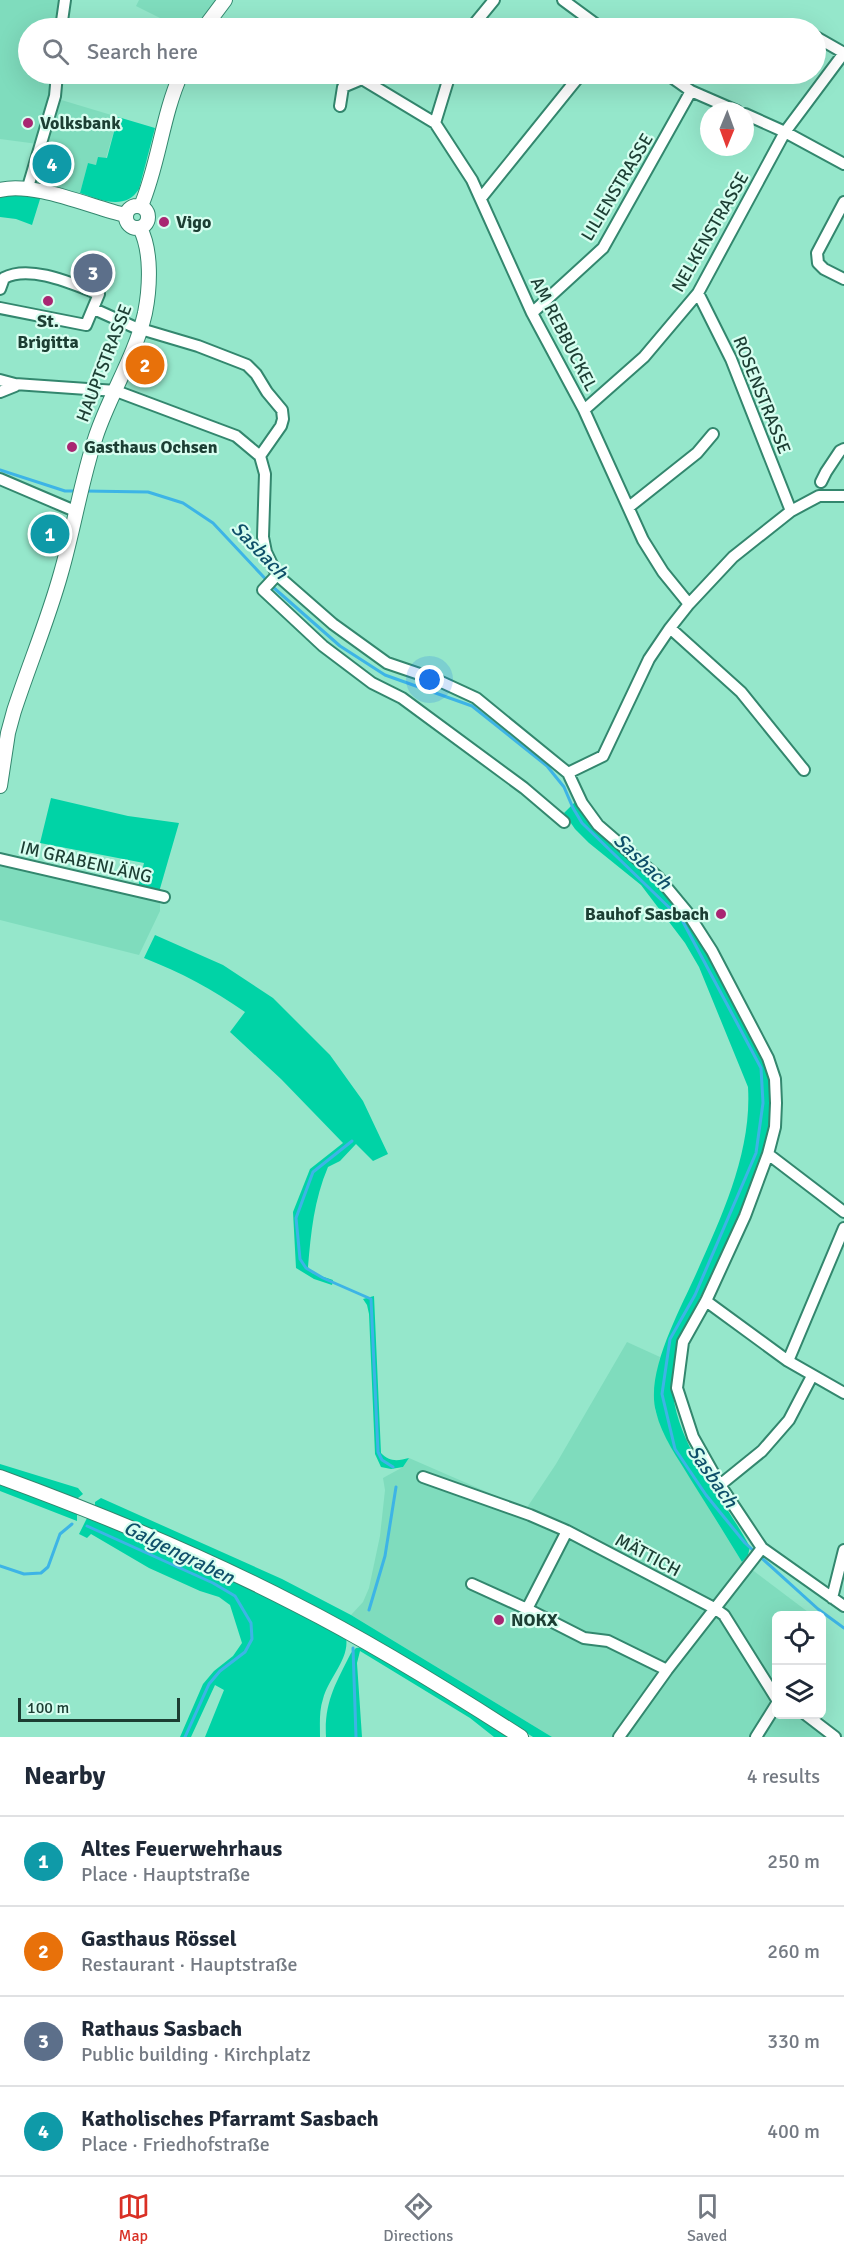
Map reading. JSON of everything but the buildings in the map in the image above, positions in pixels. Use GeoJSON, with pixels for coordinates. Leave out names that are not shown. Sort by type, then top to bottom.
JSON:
{"type":"FeatureCollection","features":[{"type":"Feature","properties":{"kind":"street"},"geometry":{"type":"LineString","coordinates":[[62,18],[65,0]]}},
{"type":"Feature","properties":{"kind":"street"},"geometry":{"type":"LineString","coordinates":[[212,18],[225,0]]}},
{"type":"Feature","properties":{"kind":"street"},"geometry":{"type":"LineString","coordinates":[[479,18],[494,0]]}},
{"type":"Feature","properties":{"kind":"street"},"geometry":{"type":"LineString","coordinates":[[563,0],[579,5],[591,18]]}},
{"type":"Feature","properties":{"kind":"street","name":"NELKENSTRASSE"},"geometry":{"type":"LineString","coordinates":[[826,43],[844,53],[826,77]]}},
{"type":"Feature","properties":{"kind":"street"},"geometry":{"type":"LineString","coordinates":[[28,187],[55,96],[56,84]]}},
{"type":"Feature","properties":{"kind":"street","name":"HAUPTSTRASSE"},"geometry":{"type":"LineString","coordinates":[[0,786],[8,733],[61,574],[96,435],[140,328],[148,293],[148,263],[145,240],[140,228],[146,224],[148,217],[146,210],[141,206],[148,191],[164,125],[178,84]]}},
{"type":"Feature","properties":{"kind":"street"},"geometry":{"type":"LineString","coordinates":[[340,106],[343,87],[350,84]]}},
{"type":"Feature","properties":{"kind":"street"},"geometry":{"type":"LineString","coordinates":[[370,84],[435,123],[447,84]]}},
{"type":"Feature","properties":{"kind":"street"},"geometry":{"type":"LineString","coordinates":[[481,198],[573,84]]}},
{"type":"Feature","properties":{"kind":"street"},"geometry":{"type":"LineString","coordinates":[[681,84],[716,102]]}},
{"type":"Feature","properties":{"kind":"street","name":"NELKENSTRASSE"},"geometry":{"type":"LineString","coordinates":[[584,410],[644,357],[698,293],[785,132],[821,84]]}},
{"type":"Feature","properties":{"kind":"street","name":"LILIENSTRASSE"},"geometry":{"type":"LineString","coordinates":[[532,313],[603,248],[691,91]]}},
{"type":"Feature","properties":{"kind":"street"},"geometry":{"type":"LineString","coordinates":[[754,118],[844,164]]}},
{"type":"Feature","properties":{"kind":"street","name":"AM REBBUCKEL"},"geometry":{"type":"LineString","coordinates":[[435,123],[481,198],[532,313],[584,410],[630,507],[643,540],[663,572],[689,604]]}},
{"type":"Feature","properties":{"kind":"street"},"geometry":{"type":"LineString","coordinates":[[0,190],[28,187],[125,215]]}},
{"type":"Feature","properties":{"kind":"street"},"geometry":{"type":"LineString","coordinates":[[844,202],[817,253],[818,263],[824,269],[844,279]]}},
{"type":"Feature","properties":{"kind":"street"},"geometry":{"type":"LineString","coordinates":[[125,215],[132,206],[141,206]]}},
{"type":"Feature","properties":{"kind":"street"},"geometry":{"type":"LineString","coordinates":[[125,215],[129,225],[140,228]]}},
{"type":"Feature","properties":{"kind":"street"},"geometry":{"type":"LineString","coordinates":[[0,290],[4,278],[10,274],[46,275],[99,294],[86,325],[0,308]]}},
{"type":"Feature","properties":{"kind":"street","name":"ROSENSTRASSE"},"geometry":{"type":"LineString","coordinates":[[698,293],[731,359],[791,511]]}},
{"type":"Feature","properties":{"kind":"street"},"geometry":{"type":"LineString","coordinates":[[94,309],[140,328],[247,365],[282,410],[281,426],[260,456]]}},
{"type":"Feature","properties":{"kind":"street"},"geometry":{"type":"LineString","coordinates":[[0,380],[15,384],[116,390],[236,436],[260,456],[265,474],[263,537],[275,577],[333,624],[387,663],[437,680],[476,698],[568,773],[582,803],[598,825],[658,876],[687,912],[712,951],[768,1058],[775,1079],[775,1127],[768,1154],[745,1216],[706,1301],[683,1342],[677,1388],[693,1437],[761,1550],[844,1605]]}},
{"type":"Feature","properties":{"kind":"street"},"geometry":{"type":"LineString","coordinates":[[0,392],[15,384]]}},
{"type":"Feature","properties":{"kind":"street"},"geometry":{"type":"LineString","coordinates":[[630,507],[697,453],[713,434]]}},
{"type":"Feature","properties":{"kind":"street"},"geometry":{"type":"LineString","coordinates":[[821,482],[840,451],[844,449]]}},
{"type":"Feature","properties":{"kind":"street"},"geometry":{"type":"LineString","coordinates":[[0,479],[77,506]]}},
{"type":"Feature","properties":{"kind":"street"},"geometry":{"type":"LineString","coordinates":[[568,773],[603,756],[649,659],[689,604],[733,557],[791,511],[819,496],[844,495]]}},
{"type":"Feature","properties":{"kind":"street"},"geometry":{"type":"LineString","coordinates":[[275,577],[263,590],[323,646],[372,683],[402,698],[524,789],[564,822]]}},
{"type":"Feature","properties":{"kind":"street"},"geometry":{"type":"LineString","coordinates":[[670,628],[741,692],[804,770]]}},
{"type":"Feature","properties":{"kind":"street","name":"IM GRABENLÄNG"},"geometry":{"type":"LineString","coordinates":[[0,859],[164,897]]}},
{"type":"Feature","properties":{"kind":"street"},"geometry":{"type":"LineString","coordinates":[[768,1154],[844,1212]]}},
{"type":"Feature","properties":{"kind":"street"},"geometry":{"type":"LineString","coordinates":[[788,1361],[844,1228]]}},
{"type":"Feature","properties":{"kind":"street"},"geometry":{"type":"LineString","coordinates":[[706,1301],[788,1361],[844,1393]]}},
{"type":"Feature","properties":{"kind":"street"},"geometry":{"type":"LineString","coordinates":[[720,1485],[762,1451],[789,1420],[812,1376]]}},
{"type":"Feature","properties":{"kind":"street"},"geometry":{"type":"LineString","coordinates":[[0,1477],[139,1530],[297,1604],[456,1695],[521,1737]]}},
{"type":"Feature","properties":{"kind":"street","name":"MÄTTICH"},"geometry":{"type":"LineString","coordinates":[[423,1477],[530,1515],[567,1531],[714,1608],[724,1615],[772,1690]]}},
{"type":"Feature","properties":{"kind":"street"},"geometry":{"type":"LineString","coordinates":[[527,1609],[567,1531]]}},
{"type":"Feature","properties":{"kind":"street"},"geometry":{"type":"LineString","coordinates":[[619,1737],[714,1608],[761,1550]]}},
{"type":"Feature","properties":{"kind":"street"},"geometry":{"type":"LineString","coordinates":[[832,1598],[844,1550]]}},
{"type":"Feature","properties":{"kind":"street"},"geometry":{"type":"LineString","coordinates":[[472,1584],[584,1638],[608,1641],[667,1670]]}},
{"type":"Feature","properties":{"kind":"street"},"geometry":{"type":"LineString","coordinates":[[756,1737],[772,1713]]}},
{"type":"Feature","properties":{"kind":"street"},"geometry":{"type":"LineString","coordinates":[[812,1719],[835,1737]]}},
{"type":"Feature","properties":{"kind":"shaded area"},"geometry":{"type":"Polygon","coordinates":[[[0,0],[71,0],[68,18],[18,18],[18,84],[59,84],[58,99],[118,117],[106,158],[96,165],[88,163],[80,193],[27,186],[38,144],[0,139],[0,0]]]}},
{"type":"Feature","properties":{"kind":"shaded area"},"geometry":{"type":"Polygon","coordinates":[[[139,0],[225,0],[211,18],[160,18],[136,6],[139,0]]]}},
{"type":"Feature","properties":{"kind":"shaded area"},"geometry":{"type":"Polygon","coordinates":[[[118,117],[155,128],[139,189],[127,200],[112,202],[80,193],[88,163],[96,165],[98,157],[107,158],[118,117]]]}},
{"type":"Feature","properties":{"kind":"shaded area"},"geometry":{"type":"Polygon","coordinates":[[[23,192],[41,196],[32,225],[16,219],[0,217],[0,195],[23,192]]]}},
{"type":"Feature","properties":{"kind":"shaded area"},"geometry":{"type":"Polygon","coordinates":[[[51,798],[128,816],[179,823],[159,892],[138,887],[144,863],[40,843],[51,798]]]}},
{"type":"Feature","properties":{"kind":"shaded area"},"geometry":{"type":"Polygon","coordinates":[[[576,801],[591,824],[655,880],[680,908],[756,1038],[770,1074],[772,1098],[769,1126],[761,1155],[739,1215],[686,1328],[677,1356],[672,1383],[677,1416],[694,1455],[750,1547],[748,1555],[742,1562],[666,1439],[656,1412],[654,1396],[655,1379],[673,1323],[716,1229],[733,1183],[745,1135],[748,1087],[699,967],[685,943],[641,885],[575,829],[564,813],[576,801]]]}},
{"type":"Feature","properties":{"kind":"shaded area"},"geometry":{"type":"Polygon","coordinates":[[[0,861],[160,899],[160,911],[139,955],[0,920],[0,861]]]}},
{"type":"Feature","properties":{"kind":"shaded area"},"geometry":{"type":"Polygon","coordinates":[[[155,935],[223,965],[273,998],[330,1055],[363,1101],[388,1154],[373,1161],[356,1144],[340,1161],[328,1167],[316,1204],[308,1267],[312,1273],[333,1280],[332,1285],[314,1279],[296,1268],[293,1212],[310,1169],[343,1143],[281,1079],[230,1032],[245,1012],[196,982],[144,958],[155,935]]]}},
{"type":"Feature","properties":{"kind":"shaded area"},"geometry":{"type":"Polygon","coordinates":[[[374,1296],[381,1453],[394,1460],[409,1458],[403,1467],[391,1469],[381,1467],[375,1454],[369,1314],[363,1299],[374,1296]]]}},
{"type":"Feature","properties":{"kind":"shaded area"},"geometry":{"type":"Polygon","coordinates":[[[627,1342],[660,1357],[654,1391],[655,1410],[668,1442],[742,1562],[807,1611],[772,1611],[772,1719],[815,1719],[839,1737],[552,1737],[351,1615],[363,1602],[369,1588],[380,1536],[385,1490],[383,1478],[403,1467],[409,1458],[526,1509],[556,1464],[627,1342]]]}},
{"type":"Feature","properties":{"kind":"shaded area"},"geometry":{"type":"Polygon","coordinates":[[[0,1464],[78,1488],[83,1494],[78,1498],[73,1498],[0,1472],[0,1464]]]}},
{"type":"Feature","properties":{"kind":"shaded area"},"geometry":{"type":"Polygon","coordinates":[[[0,1482],[77,1513],[77,1521],[0,1491],[0,1482]]]}},
{"type":"Feature","properties":{"kind":"shaded area"},"geometry":{"type":"Polygon","coordinates":[[[101,1498],[282,1579],[351,1615],[552,1737],[533,1737],[472,1698],[103,1510],[95,1505],[95,1502],[101,1498]]]}},
{"type":"Feature","properties":{"kind":"shaded area"},"geometry":{"type":"Polygon","coordinates":[[[87,1518],[92,1518],[225,1574],[346,1637],[345,1653],[322,1704],[320,1737],[205,1737],[224,1690],[215,1685],[191,1737],[180,1737],[203,1684],[214,1671],[233,1656],[242,1643],[230,1605],[219,1597],[149,1568],[91,1534],[87,1538],[79,1534],[87,1518]]]}},
{"type":"Feature","properties":{"kind":"shaded area"},"geometry":{"type":"Polygon","coordinates":[[[364,1647],[449,1697],[509,1737],[494,1737],[470,1718],[360,1651],[357,1663],[362,1737],[326,1737],[327,1713],[336,1684],[351,1653],[356,1648],[364,1647]]]}},
{"type":"Feature","properties":{"kind":"waterway","name":"Sasbach"},"geometry":{"type":"LineString","coordinates":[[0,470],[65,491],[76,491]]}},
{"type":"Feature","properties":{"kind":"waterway","name":"Sasbach"},"geometry":{"type":"LineString","coordinates":[[85,491],[148,492],[183,503],[213,523],[274,588],[340,646],[385,675],[472,706],[547,766],[564,787],[582,823],[682,920],[761,1068],[763,1103],[756,1153],[695,1295],[670,1339],[662,1394],[675,1449],[706,1495],[745,1543],[818,1609],[844,1628]]}},
{"type":"Feature","properties":{"kind":"waterway"},"geometry":{"type":"LineString","coordinates":[[352,1141],[313,1172],[296,1218],[300,1259],[306,1268],[323,1278],[371,1299],[378,1452],[382,1460],[393,1467]]}},
{"type":"Feature","properties":{"kind":"waterway"},"geometry":{"type":"LineString","coordinates":[[369,1610],[385,1556],[396,1487]]}},
{"type":"Feature","properties":{"kind":"waterway","name":"Galgengraben"},"geometry":{"type":"LineString","coordinates":[[0,1566],[24,1574],[41,1573],[48,1567],[60,1534],[72,1524]]}},
{"type":"Feature","properties":{"kind":"waterway","name":"Galgengraben"},"geometry":{"type":"LineString","coordinates":[[87,1526],[213,1583],[235,1596],[251,1623],[252,1639],[245,1652],[220,1671],[209,1684],[185,1737]]}},
{"type":"Feature","properties":{"kind":"waterway"},"geometry":{"type":"LineString","coordinates":[[353,1648],[356,1737]]}},
{"type":"Feature","properties":{"kind":"place","name":"Volksbank"},"geometry":{"type":"Point","coordinates":[28,123]}},
{"type":"Feature","properties":{"kind":"place","name":"Katholisches Pfarramt Sasbach"},"geometry":{"type":"Point","coordinates":[52,164]}},
{"type":"Feature","properties":{"kind":"place","name":"Vigo"},"geometry":{"type":"Point","coordinates":[164,222]}},
{"type":"Feature","properties":{"kind":"place","name":"Rathaus Sasbach"},"geometry":{"type":"Point","coordinates":[93,273]}},
{"type":"Feature","properties":{"kind":"place","name":"St. Brigitta"},"geometry":{"type":"Point","coordinates":[48,301]}},
{"type":"Feature","properties":{"kind":"place","name":"Gasthaus Rössel"},"geometry":{"type":"Point","coordinates":[145,365]}},
{"type":"Feature","properties":{"kind":"place","name":"Gasthaus Ochsen"},"geometry":{"type":"Point","coordinates":[72,447]}},
{"type":"Feature","properties":{"kind":"place","name":"Altes Feuerwehrhaus"},"geometry":{"type":"Point","coordinates":[50,534]}},
{"type":"Feature","properties":{"kind":"place","name":"Bauhof Sasbach"},"geometry":{"type":"Point","coordinates":[721,914]}},
{"type":"Feature","properties":{"kind":"place","name":"NOKX"},"geometry":{"type":"Point","coordinates":[499,1620]}}]}
